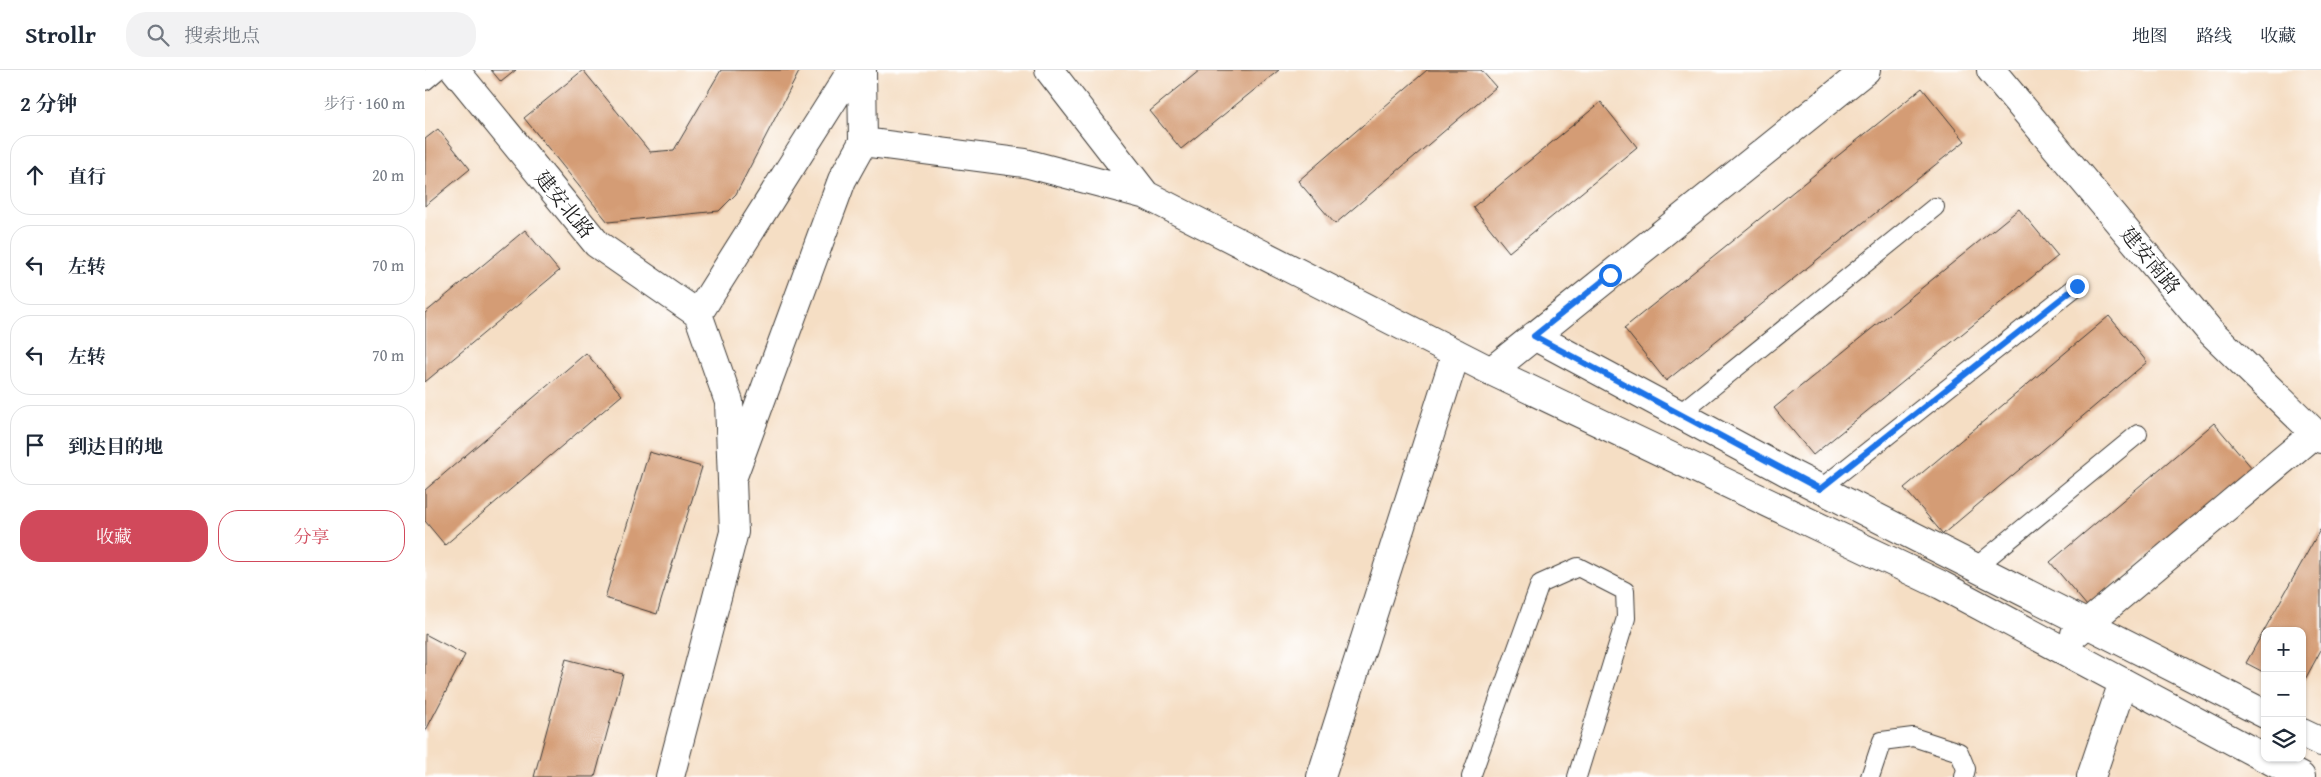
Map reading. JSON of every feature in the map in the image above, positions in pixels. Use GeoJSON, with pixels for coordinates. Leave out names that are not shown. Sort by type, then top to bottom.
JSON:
{"type":"FeatureCollection","features":[{"type":"Feature","properties":{"kind":"street","name":"建安北路"},"geometry":{"type":"LineString","coordinates":[[455,70],[597,244],[698,314]]}},
{"type":"Feature","properties":{"kind":"street"},"geometry":{"type":"LineString","coordinates":[[670,777],[733,532],[729,402],[698,314],[852,70]]}},
{"type":"Feature","properties":{"kind":"street"},"geometry":{"type":"LineString","coordinates":[[732,479],[842,180],[863,142],[862,70]]}},
{"type":"Feature","properties":{"kind":"street"},"geometry":{"type":"LineString","coordinates":[[1049,70],[1146,195]]}},
{"type":"Feature","properties":{"kind":"street"},"geometry":{"type":"LineString","coordinates":[[1491,370],[1867,70]]}},
{"type":"Feature","properties":{"kind":"street","name":"建安南路"},"geometry":{"type":"LineString","coordinates":[[2003,74],[2209,330],[2318,436]]}},
{"type":"Feature","properties":{"kind":"street"},"geometry":{"type":"LineString","coordinates":[[863,142],[1025,163],[1146,195],[1456,353],[1941,585],[2261,756]]}},
{"type":"Feature","properties":{"kind":"street"},"geometry":{"type":"LineString","coordinates":[[1534,336],[1820,489],[1976,566],[2261,712]]}},
{"type":"Feature","properties":{"kind":"street"},"geometry":{"type":"LineString","coordinates":[[1321,777],[1456,353]]}},
{"type":"Feature","properties":{"kind":"street"},"geometry":{"type":"LineString","coordinates":[[2059,648],[2318,436]]}},
{"type":"Feature","properties":{"kind":"street"},"geometry":{"type":"LineString","coordinates":[[2091,777],[2123,682]]}},
{"type":"Feature","properties":{"kind":"street"},"geometry":{"type":"LineString","coordinates":[[2306,735],[2321,742]]}},
{"type":"Feature","properties":{"kind":"street"},"geometry":{"type":"LineString","coordinates":[[2273,762],[2301,777]]}},
{"type":"Feature","properties":{"kind":"lane"},"geometry":{"type":"LineString","coordinates":[[425,81],[438,70]]}},
{"type":"Feature","properties":{"kind":"lane"},"geometry":{"type":"LineString","coordinates":[[1679,414],[1935,207]]}},
{"type":"Feature","properties":{"kind":"lane"},"geometry":{"type":"LineString","coordinates":[[1820,489],[2077,286]]}},
{"type":"Feature","properties":{"kind":"lane"},"geometry":{"type":"LineString","coordinates":[[1976,566],[2138,434]]}},
{"type":"Feature","properties":{"kind":"lane"},"geometry":{"type":"LineString","coordinates":[[1471,777],[1540,584],[1578,568],[1625,591],[1626,618],[1577,777]]}},
{"type":"Feature","properties":{"kind":"lane"},"geometry":{"type":"LineString","coordinates":[[1870,777],[1882,741],[1913,737],[1959,752],[1966,769],[1963,777]]}},
{"type":"Feature","properties":{"kind":"building"},"geometry":{"type":"Polygon","coordinates":[[[491,70],[516,70],[501,82],[491,70]]]}},
{"type":"Feature","properties":{"kind":"building"},"geometry":{"type":"Polygon","coordinates":[[[583,70],[650,152],[674,150],[721,70],[800,70],[736,194],[719,211],[608,222],[524,118],[583,70]]]}},
{"type":"Feature","properties":{"kind":"building"},"geometry":{"type":"Polygon","coordinates":[[[1200,70],[1279,70],[1181,149],[1150,111],[1200,70]]]}},
{"type":"Feature","properties":{"kind":"building"},"geometry":{"type":"Polygon","coordinates":[[[1427,70],[1481,70],[1496,87],[1335,224],[1298,181],[1427,70]]]}},
{"type":"Feature","properties":{"kind":"building"},"geometry":{"type":"Polygon","coordinates":[[[1922,88],[1965,141],[1666,381],[1624,328],[1922,88]]]}},
{"type":"Feature","properties":{"kind":"building"},"geometry":{"type":"Polygon","coordinates":[[[1601,102],[1637,147],[1509,252],[1473,207],[1601,102]]]}},
{"type":"Feature","properties":{"kind":"building"},"geometry":{"type":"Polygon","coordinates":[[[438,129],[470,169],[425,206],[425,139],[438,129]]]}},
{"type":"Feature","properties":{"kind":"building"},"geometry":{"type":"Polygon","coordinates":[[[2019,209],[2058,256],[1813,455],[1774,408],[2019,209]]]}},
{"type":"Feature","properties":{"kind":"building"},"geometry":{"type":"Polygon","coordinates":[[[525,230],[559,271],[425,382],[425,313],[525,230]]]}},
{"type":"Feature","properties":{"kind":"building"},"geometry":{"type":"Polygon","coordinates":[[[2109,316],[2147,362],[1943,534],[1904,488],[2109,316]]]}},
{"type":"Feature","properties":{"kind":"building"},"geometry":{"type":"Polygon","coordinates":[[[586,353],[622,395],[445,545],[425,521],[425,490],[586,353]]]}},
{"type":"Feature","properties":{"kind":"building"},"geometry":{"type":"Polygon","coordinates":[[[2214,423],[2252,468],[2087,606],[2050,562],[2214,423]]]}},
{"type":"Feature","properties":{"kind":"building"},"geometry":{"type":"Polygon","coordinates":[[[649,452],[702,467],[657,614],[605,598],[649,452]]]}},
{"type":"Feature","properties":{"kind":"building"},"geometry":{"type":"Polygon","coordinates":[[[2321,528],[2321,650],[2306,678],[2306,627],[2266,627],[2321,528]]]}},
{"type":"Feature","properties":{"kind":"building"},"geometry":{"type":"Polygon","coordinates":[[[425,634],[465,655],[425,732],[425,634]]]}},
{"type":"Feature","properties":{"kind":"building"},"geometry":{"type":"Polygon","coordinates":[[[2261,636],[2261,671],[2246,663],[2261,636]]]}},
{"type":"Feature","properties":{"kind":"building"},"geometry":{"type":"Polygon","coordinates":[[[566,659],[623,674],[595,777],[534,777],[566,659]]]}},
{"type":"Feature","properties":{"kind":"route"},"geometry":{"type":"LineString","coordinates":[[1610,275],[1534,336],[1820,489],[2077,286]]}}]}
